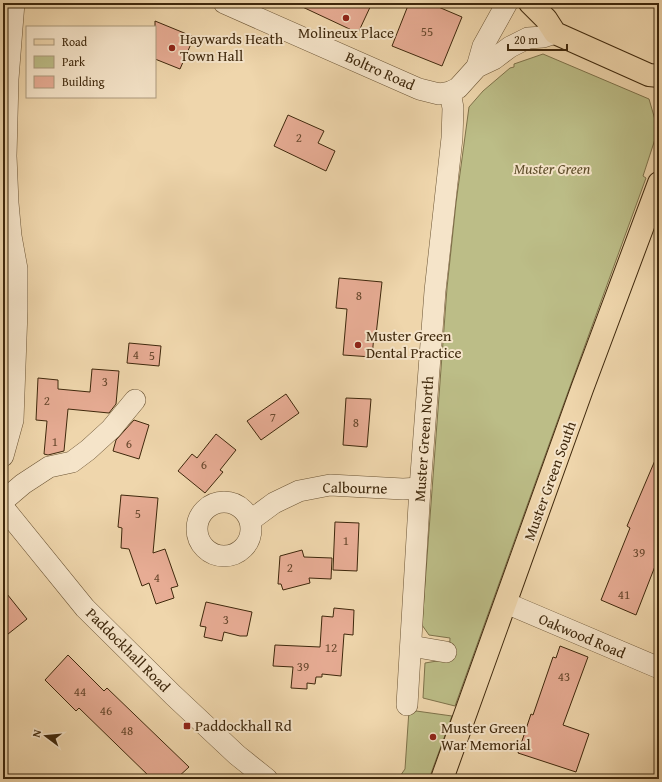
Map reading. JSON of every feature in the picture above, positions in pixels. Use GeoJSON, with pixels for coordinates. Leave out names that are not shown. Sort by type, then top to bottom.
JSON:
{"type":"FeatureCollection","features":[{"type":"Feature","properties":{"kind":"main road"},"geometry":{"type":"LineString","coordinates":[[530,3],[546,19],[556,33],[656,80]]}},
{"type":"Feature","properties":{"kind":"main road","name":"Muster Green South"},"geometry":{"type":"LineString","coordinates":[[442,779],[580,396],[659,183]]}},
{"type":"Feature","properties":{"kind":"street"},"geometry":{"type":"LineString","coordinates":[[3,456],[13,420],[17,310],[17,269],[11,236],[7,197],[6,156],[9,63],[14,3]]}},
{"type":"Feature","properties":{"kind":"street","name":"Boltro Road"},"geometry":{"type":"LineString","coordinates":[[224,3],[419,89],[439,94],[450,92]]}},
{"type":"Feature","properties":{"kind":"street"},"geometry":{"type":"LineString","coordinates":[[477,67],[483,46],[507,3]]}},
{"type":"Feature","properties":{"kind":"street"},"geometry":{"type":"LineString","coordinates":[[450,92],[458,88],[477,67],[494,59],[510,47],[528,38],[544,38],[556,33]]}},
{"type":"Feature","properties":{"kind":"street","name":"Muster Green North"},"geometry":{"type":"LineString","coordinates":[[407,705],[420,488],[435,291],[452,138],[453,108],[450,92]]}},
{"type":"Feature","properties":{"kind":"street"},"geometry":{"type":"LineString","coordinates":[[3,501],[23,484],[49,467],[72,462],[88,450],[111,429],[136,400]]}},
{"type":"Feature","properties":{"kind":"street","name":"Calbourne"},"geometry":{"type":"LineString","coordinates":[[251,520],[274,503],[299,491],[330,485],[403,489],[420,488]]}},
{"type":"Feature","properties":{"kind":"street","name":"Paddockhall Road"},"geometry":{"type":"LineString","coordinates":[[3,507],[85,608],[173,695],[237,755],[267,779]]}},
{"type":"Feature","properties":{"kind":"street","name":"Oakwood Road"},"geometry":{"type":"LineString","coordinates":[[506,603],[659,668]]}},
{"type":"Feature","properties":{"kind":"street"},"geometry":{"type":"LineString","coordinates":[[411,646],[446,652]]}},
{"type":"Feature","properties":{"kind":"green space","name":"Muster Green"},"geometry":{"type":"Polygon","coordinates":[[[543,54],[649,99],[658,130],[643,176],[646,178],[455,706],[423,698],[425,663],[449,659],[450,638],[429,635],[422,625],[447,288],[456,203],[469,107],[483,91],[510,68],[514,67],[514,64],[543,54]]]}},
{"type":"Feature","properties":{"kind":"green space"},"geometry":{"type":"Polygon","coordinates":[[[409,710],[452,716],[429,779],[398,779],[405,769],[409,710]]]}},
{"type":"Feature","properties":{"kind":"building","name":"Molineux Place"},"geometry":{"type":"Polygon","coordinates":[[[294,3],[372,3],[358,33],[294,3]]]}},
{"type":"Feature","properties":{"kind":"building"},"geometry":{"type":"Polygon","coordinates":[[[409,3],[429,3],[462,17],[442,66],[392,46],[409,3]]]}},
{"type":"Feature","properties":{"kind":"building","name":"Haywards Heath Town Hall"},"geometry":{"type":"Polygon","coordinates":[[[155,21],[194,37],[180,69],[156,59],[155,21]]]}},
{"type":"Feature","properties":{"kind":"building"},"geometry":{"type":"Polygon","coordinates":[[[288,115],[324,131],[318,143],[335,151],[326,171],[274,146],[288,115]]]}},
{"type":"Feature","properties":{"kind":"building"},"geometry":{"type":"Polygon","coordinates":[[[339,278],[382,282],[372,357],[343,355],[347,309],[336,308],[339,278]]]}},
{"type":"Feature","properties":{"kind":"building"},"geometry":{"type":"Polygon","coordinates":[[[129,343],[161,346],[159,366],[127,363],[129,343]]]}},
{"type":"Feature","properties":{"kind":"building"},"geometry":{"type":"Polygon","coordinates":[[[92,369],[119,371],[116,404],[109,413],[68,409],[64,451],[48,455],[44,454],[47,421],[36,420],[38,378],[58,380],[58,389],[90,392],[92,369]]]}},
{"type":"Feature","properties":{"kind":"building"},"geometry":{"type":"Polygon","coordinates":[[[286,394],[299,413],[261,440],[247,421],[286,394]]]}},
{"type":"Feature","properties":{"kind":"building"},"geometry":{"type":"Polygon","coordinates":[[[346,398],[371,399],[367,447],[343,445],[346,398]]]}},
{"type":"Feature","properties":{"kind":"building"},"geometry":{"type":"Polygon","coordinates":[[[134,420],[149,425],[139,459],[113,451],[116,440],[134,420]]]}},
{"type":"Feature","properties":{"kind":"building"},"geometry":{"type":"Polygon","coordinates":[[[216,434],[236,450],[220,470],[223,472],[205,493],[178,471],[192,454],[197,458],[216,434]]]}},
{"type":"Feature","properties":{"kind":"building"},"geometry":{"type":"Polygon","coordinates":[[[659,451],[659,556],[636,615],[601,600],[630,528],[627,526],[659,451]]]}},
{"type":"Feature","properties":{"kind":"building"},"geometry":{"type":"Polygon","coordinates":[[[121,495],[158,498],[153,553],[165,549],[178,586],[171,588],[174,598],[156,604],[149,583],[142,586],[129,549],[121,548],[122,528],[118,527],[121,495]]]}},
{"type":"Feature","properties":{"kind":"building"},"geometry":{"type":"Polygon","coordinates":[[[335,522],[359,523],[357,571],[333,570],[335,522]]]}},
{"type":"Feature","properties":{"kind":"building"},"geometry":{"type":"Polygon","coordinates":[[[302,550],[304,557],[332,558],[331,579],[309,578],[310,583],[283,590],[281,584],[278,584],[280,556],[302,550]]]}},
{"type":"Feature","properties":{"kind":"building"},"geometry":{"type":"Polygon","coordinates":[[[3,589],[27,619],[3,638],[3,589]]]}},
{"type":"Feature","properties":{"kind":"building"},"geometry":{"type":"Polygon","coordinates":[[[206,602],[252,612],[247,636],[224,632],[222,641],[204,637],[206,627],[200,626],[206,602]]]}},
{"type":"Feature","properties":{"kind":"building"},"geometry":{"type":"Polygon","coordinates":[[[334,608],[354,610],[353,635],[344,634],[341,676],[322,674],[322,677],[316,677],[315,684],[307,683],[307,689],[291,688],[293,667],[273,666],[275,645],[320,647],[322,616],[333,617],[334,608]]]}},
{"type":"Feature","properties":{"kind":"building"},"geometry":{"type":"Polygon","coordinates":[[[560,646],[588,657],[563,725],[589,734],[576,772],[518,753],[553,657],[556,658],[560,646]]]}},
{"type":"Feature","properties":{"kind":"building"},"geometry":{"type":"Polygon","coordinates":[[[68,655],[104,691],[107,688],[189,767],[176,779],[152,779],[79,708],[76,711],[45,680],[68,655]]]}},
{"type":"Feature","properties":{"kind":"place","name":"Molineux Place"},"geometry":{"type":"Point","coordinates":[346,18]}},
{"type":"Feature","properties":{"kind":"place","name":"Haywards Heath Town Hall"},"geometry":{"type":"Point","coordinates":[172,48]}},
{"type":"Feature","properties":{"kind":"place","name":"Muster Green Dental Practice"},"geometry":{"type":"Point","coordinates":[358,345]}},
{"type":"Feature","properties":{"kind":"place","name":"Paddockhall Rd"},"geometry":{"type":"Point","coordinates":[187,726]}},
{"type":"Feature","properties":{"kind":"place","name":"Muster Green War Memorial"},"geometry":{"type":"Point","coordinates":[433,737]}}]}
